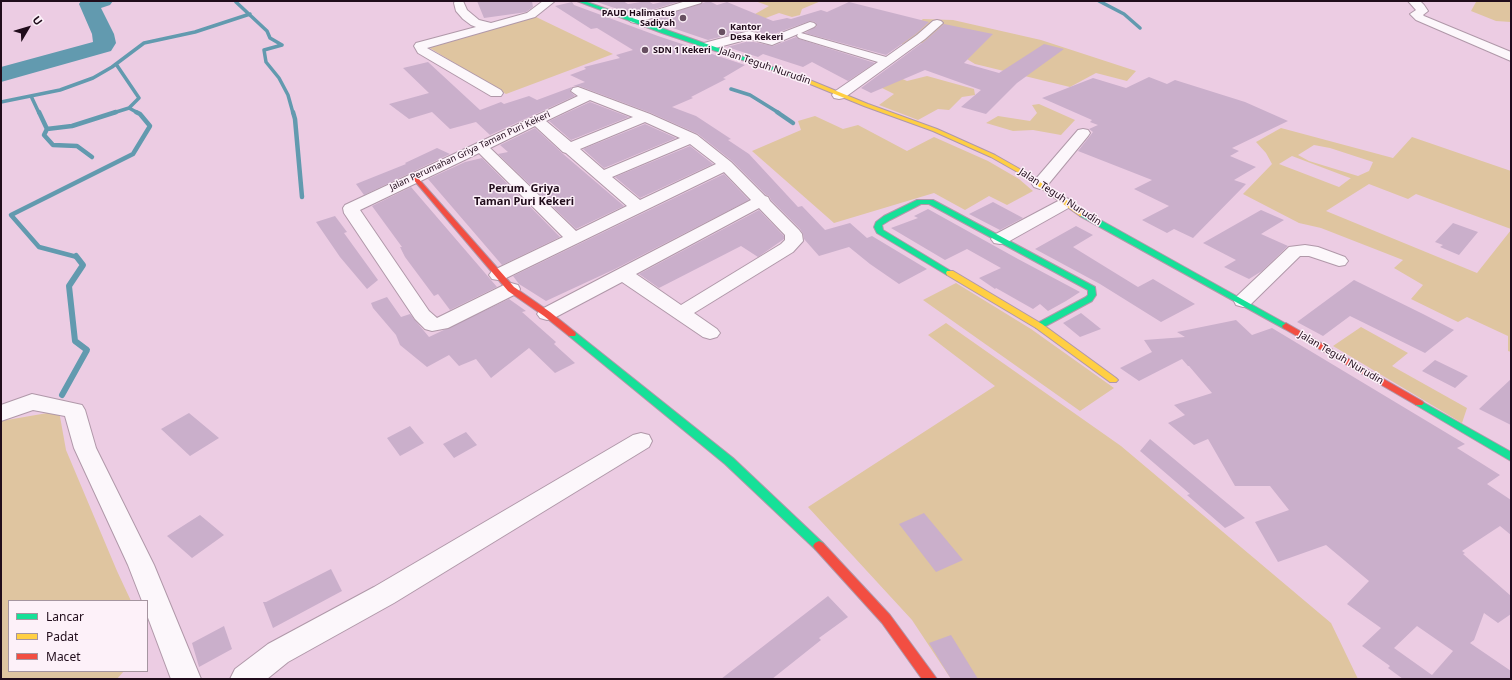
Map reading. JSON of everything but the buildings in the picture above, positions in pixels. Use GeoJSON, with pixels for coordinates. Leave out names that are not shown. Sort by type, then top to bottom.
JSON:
{"type":"FeatureCollection","features":[{"type":"Feature","properties":{"kind":"street"},"geometry":{"type":"LineString","coordinates":[[496,93],[422,50],[420,46],[531,15],[550,1]]}},
{"type":"Feature","properties":{"kind":"street","name":"Jalan Teguh Nurudin"},"geometry":{"type":"LineString","coordinates":[[579,1],[786,72],[866,106],[907,119],[964,143],[999,160],[1040,184],[1071,207],[1242,301],[1511,457]]}},
{"type":"Feature","properties":{"kind":"street"},"geometry":{"type":"LineString","coordinates":[[635,20],[697,1]]}},
{"type":"Feature","properties":{"kind":"street"},"geometry":{"type":"LineString","coordinates":[[1413,1],[1422,11],[1416,14],[1420,18],[1511,57]]}},
{"type":"Feature","properties":{"kind":"street"},"geometry":{"type":"LineString","coordinates":[[459,2],[462,11],[475,23],[491,26]]}},
{"type":"Feature","properties":{"kind":"street"},"geometry":{"type":"LineString","coordinates":[[839,94],[922,37],[937,23]]}},
{"type":"Feature","properties":{"kind":"street"},"geometry":{"type":"LineString","coordinates":[[708,46],[749,35],[772,41],[810,25]]}},
{"type":"Feature","properties":{"kind":"street"},"geometry":{"type":"LineString","coordinates":[[803,36],[888,61]]}},
{"type":"Feature","properties":{"kind":"street"},"geometry":{"type":"LineString","coordinates":[[829,54],[856,37]]}},
{"type":"Feature","properties":{"kind":"street"},"geometry":{"type":"LineString","coordinates":[[570,89],[590,95],[692,138],[726,165],[762,200],[793,234],[794,241],[787,248],[680,313]]}},
{"type":"Feature","properties":{"kind":"street","name":"Jalan Perumahan Griya Taman Puri Kekeri"},"geometry":{"type":"LineString","coordinates":[[511,289],[441,324],[432,325],[422,315],[352,213],[351,208],[590,95]]}},
{"type":"Feature","properties":{"kind":"street"},"geometry":{"type":"LineString","coordinates":[[568,149],[645,118]]}},
{"type":"Feature","properties":{"kind":"street"},"geometry":{"type":"LineString","coordinates":[[536,120],[568,149],[638,207]]}},
{"type":"Feature","properties":{"kind":"street"},"geometry":{"type":"LineString","coordinates":[[1040,184],[1082,133]]}},
{"type":"Feature","properties":{"kind":"street"},"geometry":{"type":"LineString","coordinates":[[602,176],[692,138]]}},
{"type":"Feature","properties":{"kind":"street"},"geometry":{"type":"LineString","coordinates":[[481,147],[573,238]]}},
{"type":"Feature","properties":{"kind":"street"},"geometry":{"type":"LineString","coordinates":[[498,275],[726,165]]}},
{"type":"Feature","properties":{"kind":"street"},"geometry":{"type":"LineString","coordinates":[[415,178],[511,289],[547,314],[729,461],[825,552],[886,619],[930,679]]}},
{"type":"Feature","properties":{"kind":"street"},"geometry":{"type":"LineString","coordinates":[[547,314],[762,200]]}},
{"type":"Feature","properties":{"kind":"street"},"geometry":{"type":"LineString","coordinates":[[1039,326],[1089,299],[1092,295],[1092,289],[930,202],[920,202],[887,218],[879,224],[878,227],[880,231],[1039,326],[1113,380]]}},
{"type":"Feature","properties":{"kind":"street"},"geometry":{"type":"LineString","coordinates":[[1005,242],[1071,207]]}},
{"type":"Feature","properties":{"kind":"street"},"geometry":{"type":"LineString","coordinates":[[1242,301],[1295,251],[1312,251],[1338,261]]}},
{"type":"Feature","properties":{"kind":"street"},"geometry":{"type":"LineString","coordinates":[[623,274],[710,333]]}},
{"type":"Feature","properties":{"kind":"street"},"geometry":{"type":"LineString","coordinates":[[1,413],[32,402],[74,410],[84,448],[141,565],[186,679]]}},
{"type":"Feature","properties":{"kind":"street"},"geometry":{"type":"LineString","coordinates":[[245,679],[278,653],[384,595],[641,441]]}},
{"type":"Feature","properties":{"kind":"shaded area"},"geometry":{"type":"Polygon","coordinates":[[[755,1],[821,1],[802,9],[800,15],[792,17],[779,13],[747,25],[748,18],[769,6],[755,1]]]}},
{"type":"Feature","properties":{"kind":"shaded area"},"geometry":{"type":"Polygon","coordinates":[[[1511,1],[1511,22],[1496,21],[1471,11],[1476,2],[1511,1]]]}},
{"type":"Feature","properties":{"kind":"shaded area"},"geometry":{"type":"Polygon","coordinates":[[[534,16],[613,54],[506,94],[428,47],[534,16]]]}},
{"type":"Feature","properties":{"kind":"shaded area"},"geometry":{"type":"Polygon","coordinates":[[[923,19],[953,20],[1041,40],[1136,71],[1127,81],[1096,73],[1070,87],[975,64],[957,53],[909,40],[903,44],[845,30],[907,30],[923,19]]]}},
{"type":"Feature","properties":{"kind":"shaded area"},"geometry":{"type":"Polygon","coordinates":[[[889,73],[907,81],[927,76],[974,89],[975,95],[962,97],[949,110],[938,109],[918,120],[879,105],[894,94],[874,84],[889,73]]]}},
{"type":"Feature","properties":{"kind":"shaded area"},"geometry":{"type":"Polygon","coordinates":[[[1039,104],[1075,120],[1061,135],[1033,130],[1013,131],[986,123],[998,116],[1030,121],[1037,113],[1032,105],[1039,104]]]}},
{"type":"Feature","properties":{"kind":"shaded area"},"geometry":{"type":"Polygon","coordinates":[[[815,116],[843,129],[858,125],[907,151],[934,137],[988,161],[1019,179],[1033,191],[1007,205],[989,196],[965,210],[934,193],[834,223],[752,151],[801,130],[798,121],[815,116]]]}},
{"type":"Feature","properties":{"kind":"shaded area"},"geometry":{"type":"Polygon","coordinates":[[[1281,128],[1393,158],[1412,137],[1511,171],[1511,229],[1416,194],[1408,199],[1369,184],[1326,211],[1477,273],[1511,230],[1511,352],[1508,351],[1508,336],[1467,317],[1458,322],[1411,299],[1423,285],[1394,268],[1403,260],[1321,228],[1299,223],[1243,194],[1272,164],[1266,153],[1256,142],[1281,128]],[[1314,145],[1298,155],[1309,161],[1358,176],[1369,171],[1373,162],[1330,148],[1314,145]],[[1292,156],[1279,164],[1339,187],[1351,178],[1350,178],[1292,156]]]}},
{"type":"Feature","properties":{"kind":"shaded area"},"geometry":{"type":"Polygon","coordinates":[[[956,283],[1031,329],[1114,388],[1080,411],[923,300],[956,283]]]}},
{"type":"Feature","properties":{"kind":"shaded area"},"geometry":{"type":"Polygon","coordinates":[[[946,323],[1121,446],[1331,623],[1358,679],[951,679],[912,620],[808,507],[995,386],[928,335],[946,323]]]}},
{"type":"Feature","properties":{"kind":"shaded area"},"geometry":{"type":"Polygon","coordinates":[[[1361,327],[1408,353],[1392,366],[1467,408],[1462,423],[1333,346],[1361,327]]]}},
{"type":"Feature","properties":{"kind":"shaded area"},"geometry":{"type":"Polygon","coordinates":[[[59,411],[66,450],[131,600],[8,600],[8,672],[123,672],[117,679],[1,679],[1,421],[59,411]]]}},
{"type":"Feature","properties":{"kind":"waterway"},"geometry":{"type":"LineString","coordinates":[[1,75],[103,46],[105,43],[103,34],[89,4],[103,1]]}},
{"type":"Feature","properties":{"kind":"waterway"},"geometry":{"type":"LineString","coordinates":[[1099,1],[1124,14],[1140,28]]}},
{"type":"Feature","properties":{"kind":"waterway"},"geometry":{"type":"LineString","coordinates":[[236,2],[249,14]]}},
{"type":"Feature","properties":{"kind":"waterway"},"geometry":{"type":"LineString","coordinates":[[116,64],[144,43],[195,32],[249,14]]}},
{"type":"Feature","properties":{"kind":"waterway"},"geometry":{"type":"LineString","coordinates":[[249,14],[267,31],[270,38],[282,45],[264,50],[266,62],[279,78],[288,95],[293,113]]}},
{"type":"Feature","properties":{"kind":"waterway"},"geometry":{"type":"LineString","coordinates":[[1,102],[60,90],[93,78],[116,64]]}},
{"type":"Feature","properties":{"kind":"waterway"},"geometry":{"type":"LineString","coordinates":[[116,64],[139,98],[129,108]]}},
{"type":"Feature","properties":{"kind":"waterway"},"geometry":{"type":"LineString","coordinates":[[731,89],[750,95],[779,113]]}},
{"type":"Feature","properties":{"kind":"waterway"},"geometry":{"type":"LineString","coordinates":[[31,96],[39,113]]}},
{"type":"Feature","properties":{"kind":"waterway"},"geometry":{"type":"LineString","coordinates":[[113,113],[129,108]]}},
{"type":"Feature","properties":{"kind":"waterway"},"geometry":{"type":"LineString","coordinates":[[129,108],[138,113]]}},
{"type":"Feature","properties":{"kind":"waterway"},"geometry":{"type":"LineString","coordinates":[[39,112],[47,129]]}},
{"type":"Feature","properties":{"kind":"waterway"},"geometry":{"type":"LineString","coordinates":[[47,129],[72,126],[116,112]]}},
{"type":"Feature","properties":{"kind":"waterway"},"geometry":{"type":"LineString","coordinates":[[293,112],[295,119],[302,197]]}},
{"type":"Feature","properties":{"kind":"waterway"},"geometry":{"type":"LineString","coordinates":[[777,112],[793,123]]}},
{"type":"Feature","properties":{"kind":"waterway"},"geometry":{"type":"LineString","coordinates":[[77,257],[39,247],[11,215],[133,154],[150,126],[138,113]]}},
{"type":"Feature","properties":{"kind":"waterway"},"geometry":{"type":"LineString","coordinates":[[47,129],[44,135],[53,145],[77,146],[92,157]]}},
{"type":"Feature","properties":{"kind":"waterway"},"geometry":{"type":"LineString","coordinates":[[62,395],[87,350],[75,341],[69,286],[83,265],[77,257]]}},
{"type":"Feature","properties":{"kind":"traffic: fast"},"geometry":{"type":"LineString","coordinates":[[579,1],[664,32],[795,76]]}},
{"type":"Feature","properties":{"kind":"traffic: fast"},"geometry":{"type":"LineString","coordinates":[[950,273],[880,231],[878,227],[879,224],[887,218],[920,202],[930,202],[1092,289],[1092,295],[1089,299],[1039,326]]}},
{"type":"Feature","properties":{"kind":"traffic: fast"},"geometry":{"type":"LineString","coordinates":[[1083,214],[1286,326]]}},
{"type":"Feature","properties":{"kind":"traffic: fast"},"geometry":{"type":"LineString","coordinates":[[572,334],[729,461],[819,546]]}},
{"type":"Feature","properties":{"kind":"traffic: fast"},"geometry":{"type":"LineString","coordinates":[[1419,403],[1511,457]]}},
{"type":"Feature","properties":{"kind":"traffic: slow"},"geometry":{"type":"LineString","coordinates":[[795,76],[866,105],[935,130],[993,156],[1023,173],[1083,214]]}},
{"type":"Feature","properties":{"kind":"traffic: slow"},"geometry":{"type":"LineString","coordinates":[[950,273],[1039,326],[1113,380]]}},
{"type":"Feature","properties":{"kind":"traffic: jam"},"geometry":{"type":"LineString","coordinates":[[415,178],[511,289],[547,314],[572,334]]}},
{"type":"Feature","properties":{"kind":"traffic: jam"},"geometry":{"type":"LineString","coordinates":[[1286,326],[1419,403]]}},
{"type":"Feature","properties":{"kind":"traffic: jam"},"geometry":{"type":"LineString","coordinates":[[819,546],[886,619],[930,679]]}},
{"type":"Feature","properties":{"kind":"place","name":"PAUD Halimatus Sadiyah"},"geometry":{"type":"Point","coordinates":[683,18]}},
{"type":"Feature","properties":{"kind":"place","name":"Kantor Desa Kekeri"},"geometry":{"type":"Point","coordinates":[722,32]}},
{"type":"Feature","properties":{"kind":"place","name":"SDN 1 Kekeri"},"geometry":{"type":"Point","coordinates":[645,50]}},
{"type":"Feature","properties":{"kind":"district","name":"Perum. Griya Taman Puri Kekeri"},"geometry":{"type":"Point","coordinates":[524,195]}}]}
